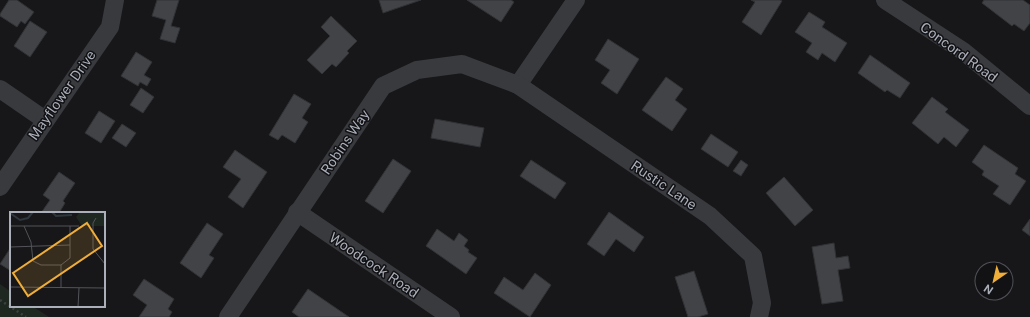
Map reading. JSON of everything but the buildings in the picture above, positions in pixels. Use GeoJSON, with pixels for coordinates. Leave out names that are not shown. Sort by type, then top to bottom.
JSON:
{"type":"FeatureCollection","features":[{"type":"Feature","properties":{"kind":"street","name":"Mayflower Drive"},"geometry":{"type":"LineString","coordinates":[[0,187],[110,27],[115,0]]}},
{"type":"Feature","properties":{"kind":"street"},"geometry":{"type":"LineString","coordinates":[[518,85],[576,0]]}},
{"type":"Feature","properties":{"kind":"street","name":"Concord Road"},"geometry":{"type":"LineString","coordinates":[[885,0],[963,51],[1030,106]]}},
{"type":"Feature","properties":{"kind":"street","name":"Robins Way"},"geometry":{"type":"LineString","coordinates":[[228,317],[297,212],[383,86],[417,70],[462,64],[518,85]]}},
{"type":"Feature","properties":{"kind":"street","name":"Rustic Lane"},"geometry":{"type":"LineString","coordinates":[[518,85],[710,216],[753,256],[762,303],[759,317]]}},
{"type":"Feature","properties":{"kind":"street"},"geometry":{"type":"LineString","coordinates":[[0,90],[45,120]]}},
{"type":"Feature","properties":{"kind":"street","name":"Woodcock Road"},"geometry":{"type":"LineString","coordinates":[[297,212],[451,317]]}},
{"type":"Feature","properties":{"kind":"path"},"geometry":{"type":"LineString","coordinates":[[0,300],[10,307]]}},
{"type":"Feature","properties":{"kind":"path"},"geometry":{"type":"LineString","coordinates":[[11,307],[26,317]]}},
{"type":"Feature","properties":{"kind":"shaded area"},"geometry":{"type":"Polygon","coordinates":[[[0,284],[10,291],[10,307],[34,307],[49,317],[0,317],[0,284]]]}}]}
